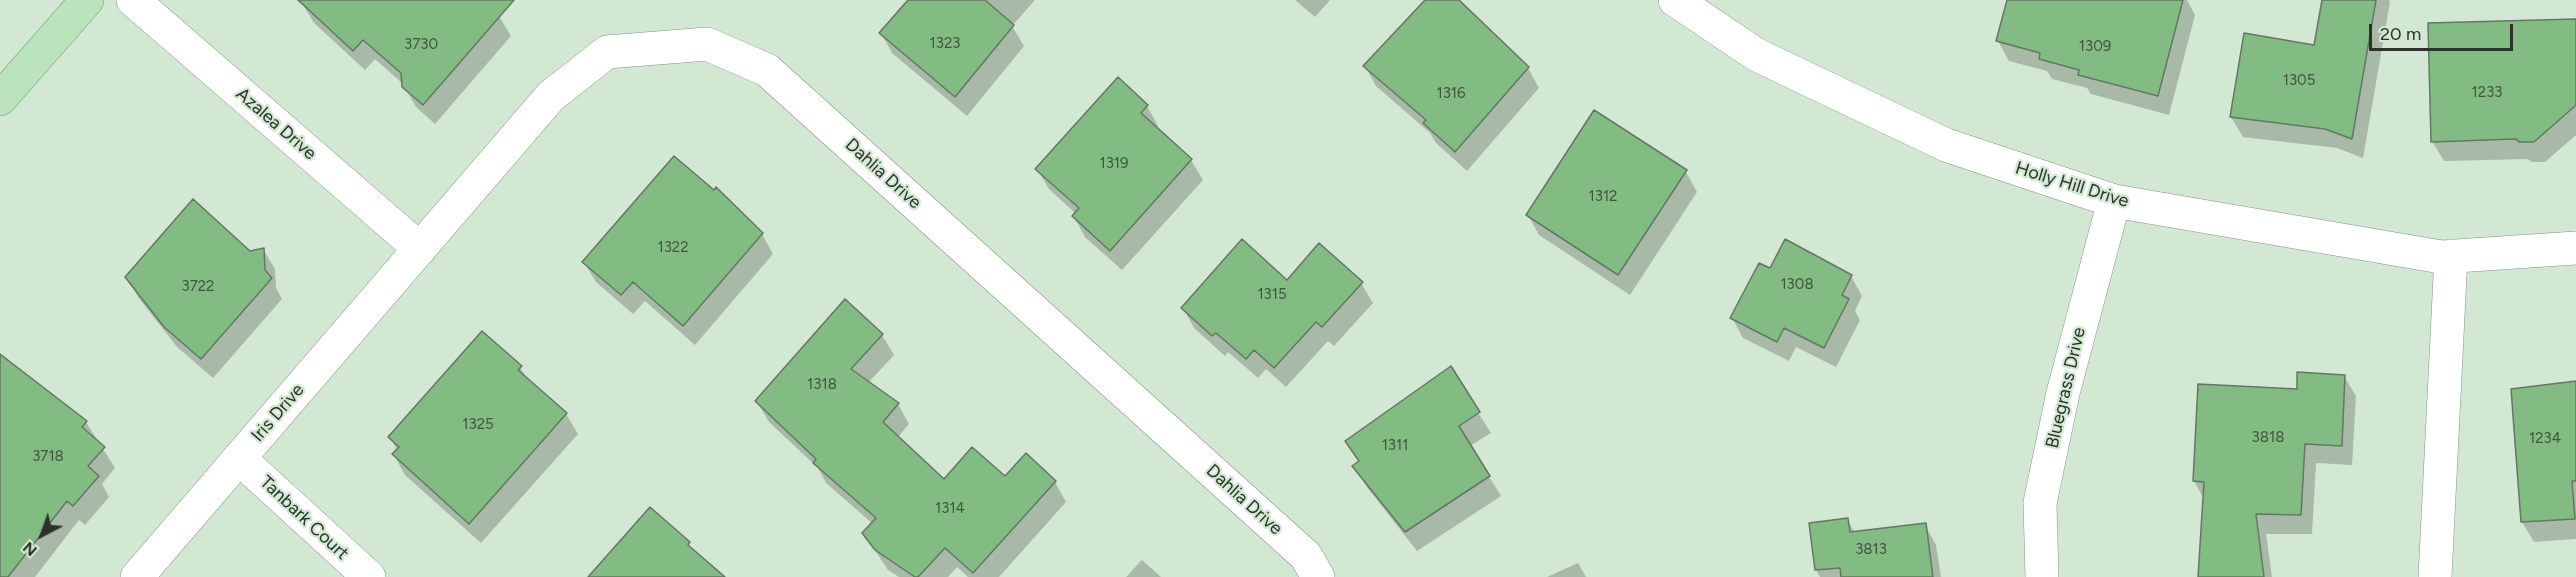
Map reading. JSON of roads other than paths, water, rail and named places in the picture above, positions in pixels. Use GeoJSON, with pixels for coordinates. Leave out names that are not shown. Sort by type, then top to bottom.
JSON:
{"type":"FeatureCollection","features":[{"type":"Feature","properties":{"kind":"main road"},"geometry":{"type":"LineString","coordinates":[[0,99],[87,0]]}},
{"type":"Feature","properties":{"kind":"street","name":"Azalea Drive"},"geometry":{"type":"LineString","coordinates":[[133,0],[420,249]]}},
{"type":"Feature","properties":{"kind":"street","name":"Holly Hill Drive"},"geometry":{"type":"LineString","coordinates":[[1676,0],[1757,55],[1946,145],[2114,201],[2441,257],[2576,248]]}},
{"type":"Feature","properties":{"kind":"street","name":"Dahlia Drive"},"geometry":{"type":"LineString","coordinates":[[420,249],[551,96],[607,52],[707,44],[767,70],[1306,556],[1318,577]]}},
{"type":"Feature","properties":{"kind":"street","name":"Bluegrass Drive"},"geometry":{"type":"LineString","coordinates":[[2042,577],[2040,503],[2063,393],[2114,201]]}},
{"type":"Feature","properties":{"kind":"street","name":"Iris Drive"},"geometry":{"type":"LineString","coordinates":[[137,577],[420,249]]}},
{"type":"Feature","properties":{"kind":"street"},"geometry":{"type":"LineString","coordinates":[[2435,577],[2451,256]]}},
{"type":"Feature","properties":{"kind":"street","name":"Tanbark Court"},"geometry":{"type":"LineString","coordinates":[[239,458],[369,577]]}}]}
